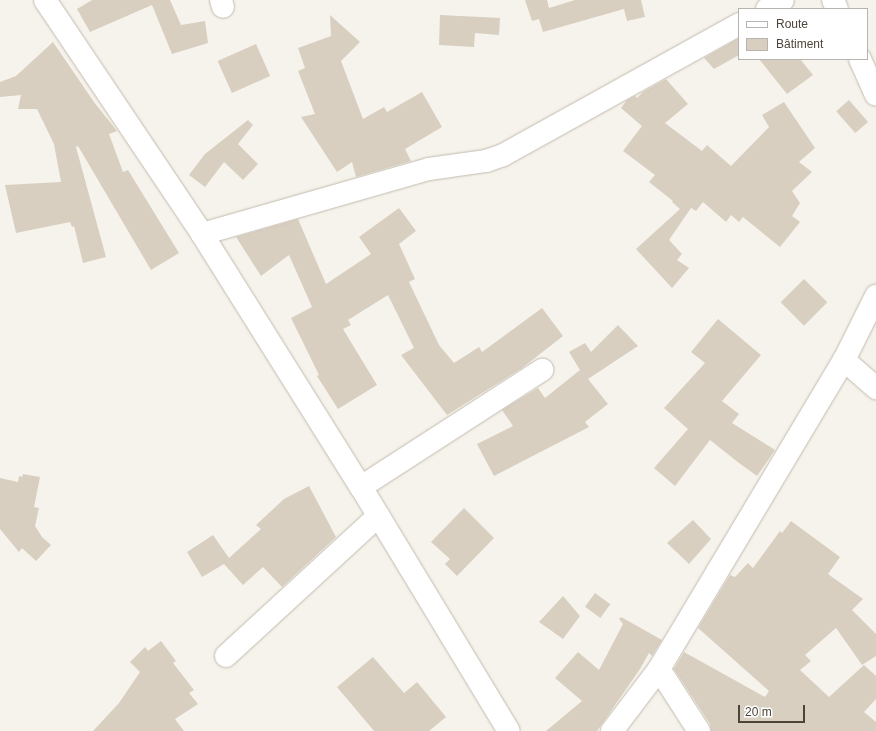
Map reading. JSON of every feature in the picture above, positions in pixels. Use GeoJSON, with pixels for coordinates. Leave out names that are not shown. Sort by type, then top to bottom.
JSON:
{"type":"FeatureCollection","features":[{"type":"Feature","properties":{"kind":"street"},"geometry":{"type":"LineString","coordinates":[[45,0],[202,234],[361,487],[509,731]]}},
{"type":"Feature","properties":{"kind":"street"},"geometry":{"type":"LineString","coordinates":[[769,8],[784,0]]}},
{"type":"Feature","properties":{"kind":"street"},"geometry":{"type":"LineString","coordinates":[[202,234],[429,169],[486,161],[503,155],[738,25]]}},
{"type":"Feature","properties":{"kind":"street"},"geometry":{"type":"LineString","coordinates":[[860,60],[876,95]]}},
{"type":"Feature","properties":{"kind":"street"},"geometry":{"type":"LineString","coordinates":[[612,731],[659,669],[844,360],[876,296]]}},
{"type":"Feature","properties":{"kind":"street"},"geometry":{"type":"LineString","coordinates":[[844,360],[876,388]]}},
{"type":"Feature","properties":{"kind":"street"},"geometry":{"type":"LineString","coordinates":[[361,487],[542,370]]}},
{"type":"Feature","properties":{"kind":"street"},"geometry":{"type":"LineString","coordinates":[[226,656],[378,516]]}},
{"type":"Feature","properties":{"kind":"street"},"geometry":{"type":"LineString","coordinates":[[659,669],[699,731]]}},
{"type":"Feature","properties":{"kind":"building"},"geometry":{"type":"Polygon","coordinates":[[[92,0],[170,0],[181,25],[205,21],[208,43],[172,54],[152,5],[90,32],[77,9],[92,0]]]}},
{"type":"Feature","properties":{"kind":"building"},"geometry":{"type":"Polygon","coordinates":[[[525,0],[547,0],[549,8],[575,0],[641,0],[645,17],[627,21],[624,9],[543,32],[539,19],[532,21],[525,0]]]}},
{"type":"Feature","properties":{"kind":"building"},"geometry":{"type":"Polygon","coordinates":[[[330,15],[360,42],[341,61],[363,119],[384,107],[387,112],[422,92],[442,127],[405,149],[411,161],[356,177],[352,162],[337,172],[301,117],[315,114],[298,71],[305,68],[298,48],[331,36],[330,15]]]}},
{"type":"Feature","properties":{"kind":"building"},"geometry":{"type":"Polygon","coordinates":[[[440,15],[500,18],[499,35],[475,33],[474,47],[439,45],[440,15]]]}},
{"type":"Feature","properties":{"kind":"building"},"geometry":{"type":"Polygon","coordinates":[[[738,39],[738,56],[714,69],[704,58],[738,39]]]}},
{"type":"Feature","properties":{"kind":"building"},"geometry":{"type":"Polygon","coordinates":[[[53,42],[94,102],[117,131],[109,134],[123,172],[128,170],[179,253],[151,270],[78,146],[76,147],[106,257],[83,263],[74,226],[72,227],[70,222],[16,233],[5,185],[61,182],[54,144],[37,109],[18,109],[21,95],[0,97],[0,82],[16,76],[53,42]]]}},
{"type":"Feature","properties":{"kind":"building"},"geometry":{"type":"Polygon","coordinates":[[[256,44],[270,76],[232,93],[218,61],[256,44]]]}},
{"type":"Feature","properties":{"kind":"building"},"geometry":{"type":"Polygon","coordinates":[[[760,60],[801,60],[813,75],[787,94],[760,60]]]}},
{"type":"Feature","properties":{"kind":"building"},"geometry":{"type":"Polygon","coordinates":[[[666,79],[688,104],[665,123],[702,151],[707,145],[731,166],[769,127],[762,115],[784,102],[815,148],[799,162],[812,172],[792,191],[800,203],[792,216],[800,222],[780,247],[743,217],[739,222],[731,215],[726,222],[703,202],[696,211],[691,208],[669,240],[682,254],[677,260],[689,268],[672,288],[636,249],[680,209],[672,202],[673,201],[649,182],[655,175],[623,151],[642,126],[621,108],[627,100],[635,96],[637,98],[643,92],[666,79]]]}},
{"type":"Feature","properties":{"kind":"building"},"geometry":{"type":"Polygon","coordinates":[[[849,100],[868,122],[855,133],[836,111],[849,100]]]}},
{"type":"Feature","properties":{"kind":"building"},"geometry":{"type":"Polygon","coordinates":[[[248,120],[253,125],[238,144],[258,164],[243,180],[224,162],[205,187],[189,175],[205,154],[248,120]]]}},
{"type":"Feature","properties":{"kind":"building"},"geometry":{"type":"Polygon","coordinates":[[[399,208],[416,231],[399,244],[415,279],[409,282],[439,345],[454,363],[479,347],[482,352],[542,308],[563,336],[522,368],[447,415],[401,355],[414,348],[388,295],[348,320],[351,325],[343,329],[377,385],[338,409],[317,376],[319,375],[291,318],[312,307],[289,255],[261,276],[236,237],[298,219],[326,284],[371,254],[359,237],[399,208]]]}},
{"type":"Feature","properties":{"kind":"building"},"geometry":{"type":"Polygon","coordinates":[[[804,279],[827,302],[804,326],[781,302],[804,279]]]}},
{"type":"Feature","properties":{"kind":"building"},"geometry":{"type":"Polygon","coordinates":[[[718,319],[761,355],[722,401],[739,414],[732,423],[775,450],[757,476],[710,440],[675,486],[654,468],[688,429],[664,408],[705,363],[691,352],[718,319]]]}},
{"type":"Feature","properties":{"kind":"building"},"geometry":{"type":"Polygon","coordinates":[[[618,325],[638,346],[588,379],[608,404],[585,422],[589,427],[494,476],[477,444],[513,426],[502,410],[538,388],[545,398],[580,370],[569,352],[585,343],[591,352],[618,325]]]}},
{"type":"Feature","properties":{"kind":"building"},"geometry":{"type":"Polygon","coordinates":[[[23,474],[40,477],[34,507],[39,508],[35,526],[42,537],[51,545],[36,561],[22,548],[19,552],[0,529],[0,478],[18,482],[19,476],[22,477],[23,474]]]}},
{"type":"Feature","properties":{"kind":"building"},"geometry":{"type":"Polygon","coordinates":[[[309,486],[336,537],[282,587],[263,567],[243,585],[224,564],[202,577],[187,552],[213,535],[229,558],[261,529],[256,525],[284,499],[309,486]]]}},
{"type":"Feature","properties":{"kind":"building"},"geometry":{"type":"Polygon","coordinates":[[[464,508],[494,538],[457,576],[445,564],[450,559],[431,542],[464,508]]]}},
{"type":"Feature","properties":{"kind":"building"},"geometry":{"type":"Polygon","coordinates":[[[693,520],[711,539],[689,564],[667,543],[693,520]]]}},
{"type":"Feature","properties":{"kind":"building"},"geometry":{"type":"Polygon","coordinates":[[[791,521],[840,557],[828,574],[863,599],[852,610],[876,634],[876,656],[862,665],[836,628],[805,655],[811,661],[800,670],[829,697],[864,665],[876,676],[876,699],[864,712],[876,722],[876,731],[711,731],[710,724],[674,669],[684,652],[765,697],[769,691],[698,628],[730,575],[735,577],[748,563],[753,568],[780,531],[782,533],[791,521]]]}},
{"type":"Feature","properties":{"kind":"building"},"geometry":{"type":"Polygon","coordinates":[[[595,593],[610,604],[600,618],[585,607],[595,593]]]}},
{"type":"Feature","properties":{"kind":"building"},"geometry":{"type":"Polygon","coordinates":[[[563,596],[580,616],[563,639],[539,622],[563,596]]]}},
{"type":"Feature","properties":{"kind":"building"},"geometry":{"type":"Polygon","coordinates":[[[621,617],[662,640],[652,656],[649,653],[640,669],[597,731],[546,731],[582,701],[555,678],[578,652],[599,670],[623,624],[619,619],[621,617]]]}},
{"type":"Feature","properties":{"kind":"building"},"geometry":{"type":"Polygon","coordinates":[[[161,641],[176,661],[173,663],[194,690],[189,693],[198,704],[175,719],[184,731],[93,731],[119,703],[140,672],[130,662],[145,647],[148,651],[161,641]]]}},
{"type":"Feature","properties":{"kind":"building"},"geometry":{"type":"Polygon","coordinates":[[[373,657],[404,693],[417,682],[446,717],[429,731],[374,731],[337,687],[373,657]]]}}]}
